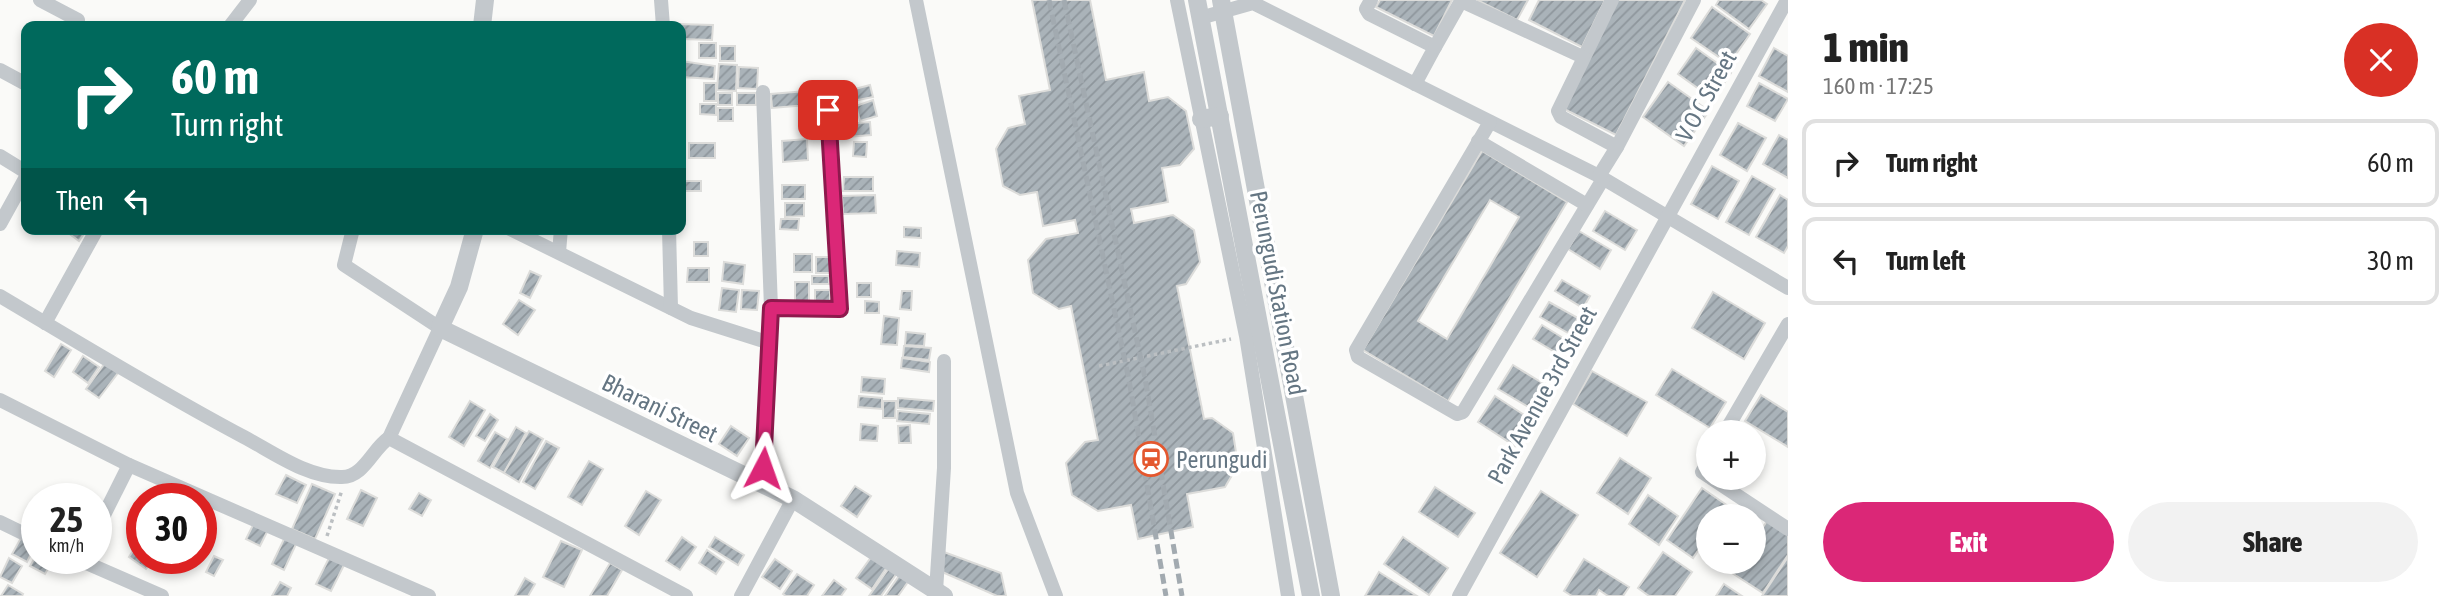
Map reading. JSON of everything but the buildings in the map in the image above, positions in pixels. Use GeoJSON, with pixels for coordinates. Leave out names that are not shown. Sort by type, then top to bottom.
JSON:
{"type":"FeatureCollection","features":[{"type":"Feature","properties":{"kind":"street"},"geometry":{"type":"LineString","coordinates":[[40,0],[78,21]]}},
{"type":"Feature","properties":{"kind":"street"},"geometry":{"type":"LineString","coordinates":[[234,21],[250,0]]}},
{"type":"Feature","properties":{"kind":"street"},"geometry":{"type":"LineString","coordinates":[[483,21],[485,0]]}},
{"type":"Feature","properties":{"kind":"street"},"geometry":{"type":"LineString","coordinates":[[661,0],[663,21]]}},
{"type":"Feature","properties":{"kind":"street"},"geometry":{"type":"LineString","coordinates":[[916,0],[1017,493],[1056,596]]}},
{"type":"Feature","properties":{"kind":"street"},"geometry":{"type":"LineString","coordinates":[[1177,0],[1247,336],[1288,596]]}},
{"type":"Feature","properties":{"kind":"street","name":"Perungudi Station Road"},"geometry":{"type":"LineString","coordinates":[[1196,0],[1311,596]]}},
{"type":"Feature","properties":{"kind":"street"},"geometry":{"type":"LineString","coordinates":[[1371,0],[1366,9],[1369,14],[1435,47]]}},
{"type":"Feature","properties":{"kind":"street"},"geometry":{"type":"LineString","coordinates":[[1612,0],[1583,57],[1559,114],[1617,148]]}},
{"type":"Feature","properties":{"kind":"street"},"geometry":{"type":"LineString","coordinates":[[1490,122],[1356,350],[1358,357],[1460,414],[1587,205],[1694,0]]}},
{"type":"Feature","properties":{"kind":"street","name":"V O C Street"},"geometry":{"type":"LineString","coordinates":[[1666,215],[1787,0]]}},
{"type":"Feature","properties":{"kind":"street"},"geometry":{"type":"LineString","coordinates":[[1415,84],[1461,2],[1583,57]]}},
{"type":"Feature","properties":{"kind":"street"},"geometry":{"type":"LineString","coordinates":[[1200,19],[1222,6],[1253,4],[1601,177],[1788,288]]}},
{"type":"Feature","properties":{"kind":"street","name":"Perungudi Station Road"},"geometry":{"type":"LineString","coordinates":[[1222,6],[1331,596]]}},
{"type":"Feature","properties":{"kind":"street"},"geometry":{"type":"LineString","coordinates":[[0,70],[21,81]]}},
{"type":"Feature","properties":{"kind":"street"},"geometry":{"type":"LineString","coordinates":[[760,483],[771,308],[764,92]]}},
{"type":"Feature","properties":{"kind":"street"},"geometry":{"type":"LineString","coordinates":[[771,308],[840,309],[828,110]]}},
{"type":"Feature","properties":{"kind":"street"},"geometry":{"type":"LineString","coordinates":[[1201,119],[1220,116]]}},
{"type":"Feature","properties":{"kind":"street"},"geometry":{"type":"LineString","coordinates":[[1478,141],[1587,205]]}},
{"type":"Feature","properties":{"kind":"street"},"geometry":{"type":"LineString","coordinates":[[0,156],[21,169]]}},
{"type":"Feature","properties":{"kind":"street"},"geometry":{"type":"LineString","coordinates":[[0,224],[21,186]]}},
{"type":"Feature","properties":{"kind":"street","name":"Park Avenue 3rd Street"},"geometry":{"type":"LineString","coordinates":[[1459,596],[1666,215]]}},
{"type":"Feature","properties":{"kind":"street"},"geometry":{"type":"LineString","coordinates":[[45,323],[94,235]]}},
{"type":"Feature","properties":{"kind":"street"},"geometry":{"type":"LineString","coordinates":[[352,235],[344,265],[440,328]]}},
{"type":"Feature","properties":{"kind":"street"},"geometry":{"type":"LineString","coordinates":[[0,296],[148,386],[308,471],[342,477],[354,474],[380,443],[389,438],[459,287],[473,235]]}},
{"type":"Feature","properties":{"kind":"street"},"geometry":{"type":"LineString","coordinates":[[522,235],[691,318],[770,343]]}},
{"type":"Feature","properties":{"kind":"street"},"geometry":{"type":"LineString","coordinates":[[559,253],[560,235]]}},
{"type":"Feature","properties":{"kind":"street"},"geometry":{"type":"LineString","coordinates":[[669,235],[671,308]]}},
{"type":"Feature","properties":{"kind":"street"},"geometry":{"type":"LineString","coordinates":[[1733,420],[1788,324]]}},
{"type":"Feature","properties":{"kind":"street","name":"Bharani Street"},"geometry":{"type":"LineString","coordinates":[[440,328],[793,499],[940,594]]}},
{"type":"Feature","properties":{"kind":"street"},"geometry":{"type":"LineString","coordinates":[[940,594],[944,361]]}},
{"type":"Feature","properties":{"kind":"street"},"geometry":{"type":"LineString","coordinates":[[0,400],[129,465],[429,596]]}},
{"type":"Feature","properties":{"kind":"street"},"geometry":{"type":"LineString","coordinates":[[389,438],[686,596]]}},
{"type":"Feature","properties":{"kind":"street"},"geometry":{"type":"LineString","coordinates":[[112,499],[129,465]]}},
{"type":"Feature","properties":{"kind":"street"},"geometry":{"type":"LineString","coordinates":[[1733,490],[1788,529]]}},
{"type":"Feature","properties":{"kind":"street"},"geometry":{"type":"LineString","coordinates":[[741,596],[793,499]]}},
{"type":"Feature","properties":{"kind":"street"},"geometry":{"type":"LineString","coordinates":[[0,522],[21,532]]}},
{"type":"Feature","properties":{"kind":"street"},"geometry":{"type":"LineString","coordinates":[[112,574],[162,596]]}},
{"type":"Feature","properties":{"kind":"path"},"geometry":{"type":"LineString","coordinates":[[1099,366],[1247,336]]}},
{"type":"Feature","properties":{"kind":"path"},"geometry":{"type":"LineString","coordinates":[[322,549],[342,497],[342,477]]}},
{"type":"Feature","properties":{"kind":"railway"},"geometry":{"type":"LineString","coordinates":[[1049,0],[1129,380],[1166,596]]}},
{"type":"Feature","properties":{"kind":"railway"},"geometry":{"type":"LineString","coordinates":[[1064,0],[1145,378],[1182,596]]}},
{"type":"Feature","properties":{"kind":"place","name":"Perungudi"},"geometry":{"type":"Point","coordinates":[1151,459]}},
{"type":"Feature","properties":{"kind":"route"},"geometry":{"type":"LineString","coordinates":[[763,468],[771,308],[840,309],[828,110]]}}]}
